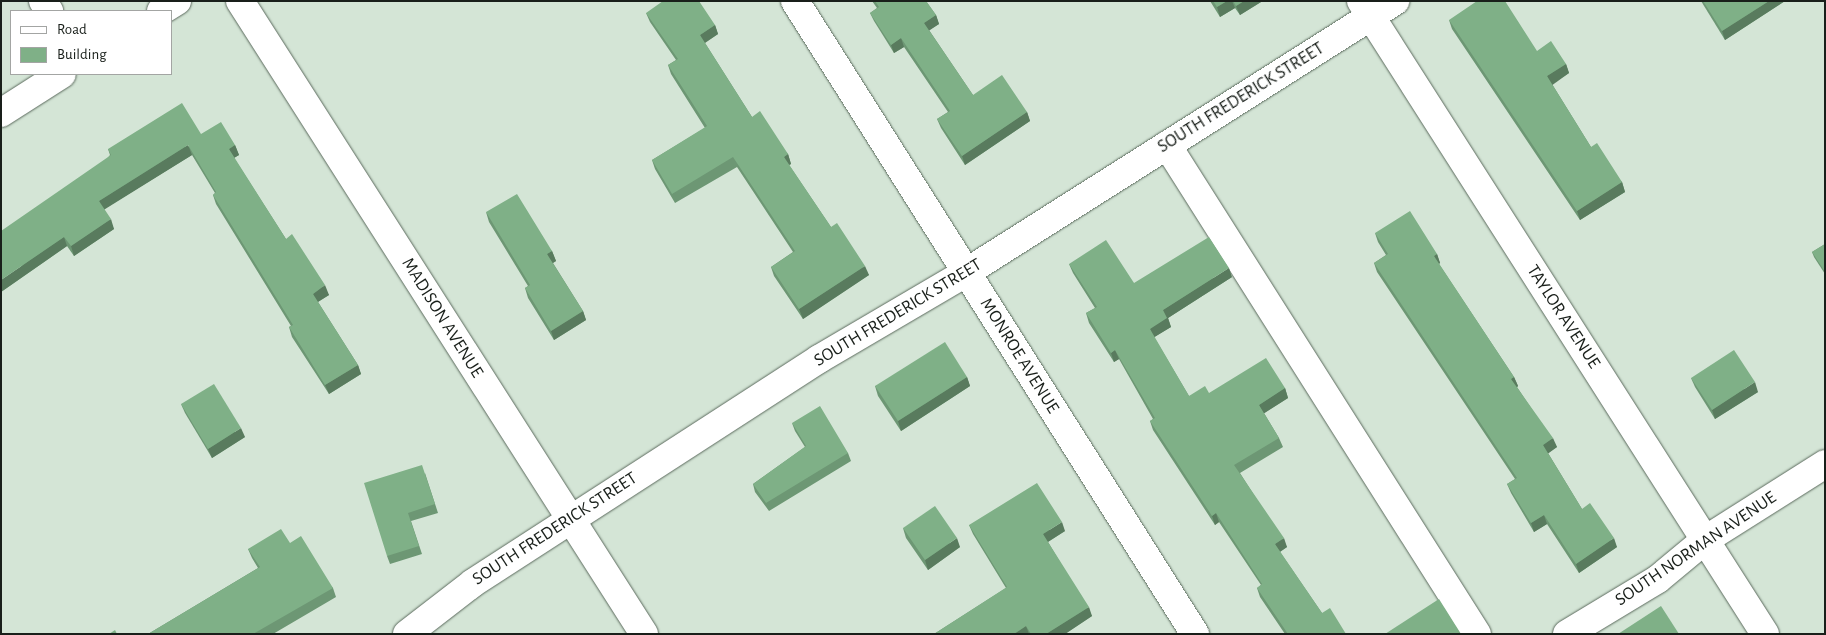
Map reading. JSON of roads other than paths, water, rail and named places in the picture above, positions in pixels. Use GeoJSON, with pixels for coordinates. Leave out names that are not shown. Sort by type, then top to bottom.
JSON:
{"type":"FeatureCollection","features":[{"type":"Feature","properties":{"kind":"street"},"geometry":{"type":"LineString","coordinates":[[163,10],[177,1]]}},
{"type":"Feature","properties":{"kind":"street","name":"MADISON AVENUE"},"geometry":{"type":"LineString","coordinates":[[240,1],[644,634]]}},
{"type":"Feature","properties":{"kind":"street","name":"MONROE AVENUE"},"geometry":{"type":"LineString","coordinates":[[794,1],[1195,634]]}},
{"type":"Feature","properties":{"kind":"street","name":"SOUTH FREDERICK STREET"},"geometry":{"type":"LineString","coordinates":[[406,634],[473,583],[570,519],[819,360],[967,272],[1167,145],[1366,9],[1395,1]]}},
{"type":"Feature","properties":{"kind":"street","name":"TAYLOR AVENUE"},"geometry":{"type":"LineString","coordinates":[[1366,9],[1765,634]]}},
{"type":"Feature","properties":{"kind":"street"},"geometry":{"type":"LineString","coordinates":[[1,113],[60,75]]}},
{"type":"Feature","properties":{"kind":"street"},"geometry":{"type":"LineString","coordinates":[[1167,145],[1478,634]]}},
{"type":"Feature","properties":{"kind":"street","name":"SOUTH NORMAN AVENUE"},"geometry":{"type":"LineString","coordinates":[[1566,634],[1658,579],[1706,540],[1825,464]]}}]}
